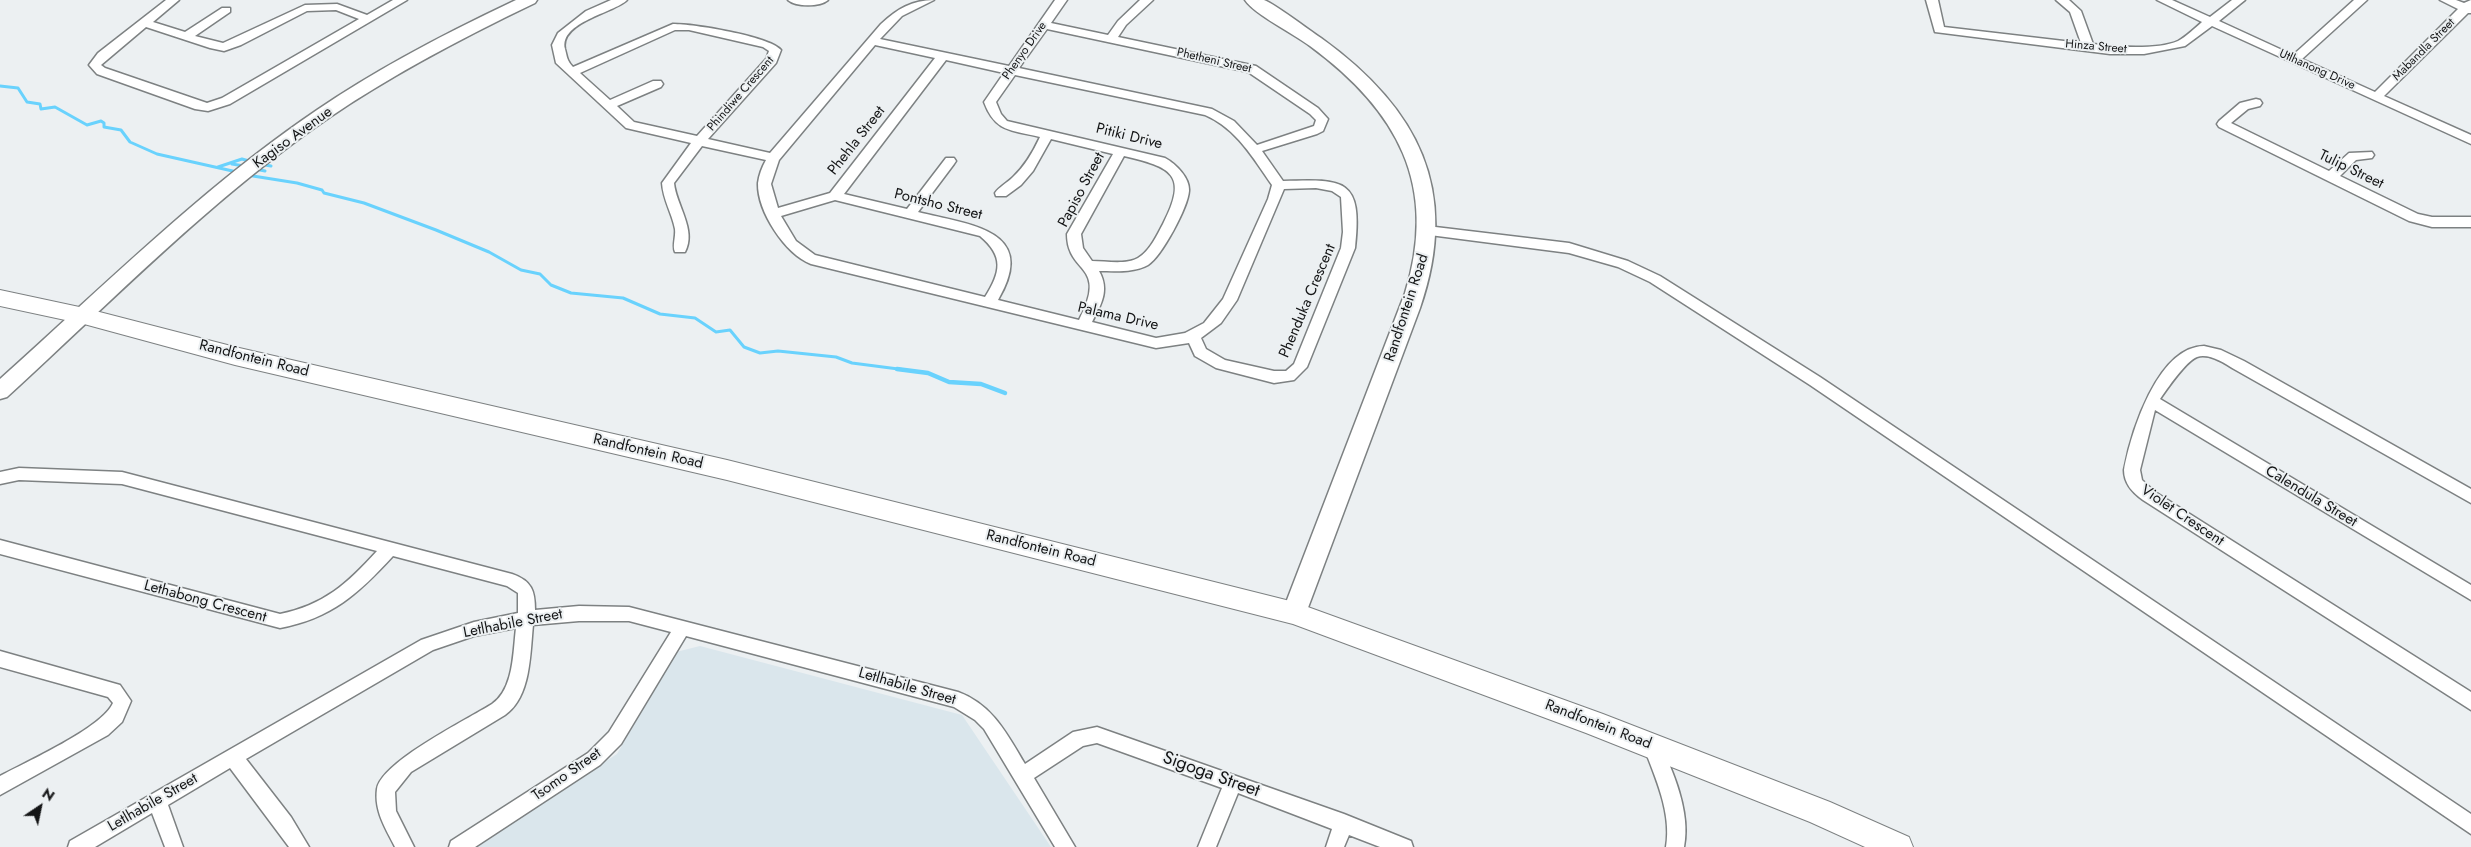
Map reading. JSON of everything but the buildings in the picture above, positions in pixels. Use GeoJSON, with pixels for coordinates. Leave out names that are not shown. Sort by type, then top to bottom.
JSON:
{"type":"FeatureCollection","features":[{"type":"Feature","properties":{"kind":"main road","name":"Randfontein Road"},"geometry":{"type":"LineString","coordinates":[[0,298],[84,316],[235,356],[727,470],[1294,613],[1652,746],[1820,812],[1898,847]]}},
{"type":"Feature","properties":{"kind":"street"},"geometry":{"type":"LineString","coordinates":[[173,0],[102,56],[95,65],[96,68],[199,106],[208,107],[226,101],[402,0]]}},
{"type":"Feature","properties":{"kind":"street","name":"Kagiso Avenue"},"geometry":{"type":"LineString","coordinates":[[0,392],[261,160],[306,126],[408,60],[463,30],[529,0]]}},
{"type":"Feature","properties":{"kind":"street"},"geometry":{"type":"LineString","coordinates":[[621,0],[590,13],[570,26],[562,35],[558,45],[558,54],[562,63],[607,106],[636,128],[773,158]]}},
{"type":"Feature","properties":{"kind":"street"},"geometry":{"type":"LineString","coordinates":[[794,0],[807,2],[822,0]]}},
{"type":"Feature","properties":{"kind":"street","name":"Palama Drive"},"geometry":{"type":"LineString","coordinates":[[928,0],[898,14],[773,158],[765,187],[787,240],[807,257],[838,267],[1156,343],[1193,336],[1210,327],[1221,316],[1275,198],[1279,185]]}},
{"type":"Feature","properties":{"kind":"street","name":"Phenyo Drive"},"geometry":{"type":"LineString","coordinates":[[990,102],[1061,0]]}},
{"type":"Feature","properties":{"kind":"street"},"geometry":{"type":"LineString","coordinates":[[1112,39],[1122,23],[1148,0]]}},
{"type":"Feature","properties":{"kind":"street","name":"Randfontein Road"},"geometry":{"type":"LineString","coordinates":[[1253,0],[1336,58],[1370,89],[1396,120],[1415,161],[1424,191],[1427,231],[1424,265],[1367,427],[1294,613]]}},
{"type":"Feature","properties":{"kind":"street","name":"Hinza Street"},"geometry":{"type":"LineString","coordinates":[[1932,0],[1939,30],[2128,51],[2181,44],[2212,23],[2239,0]]}},
{"type":"Feature","properties":{"kind":"street"},"geometry":{"type":"LineString","coordinates":[[2062,0],[2075,11],[2088,47]]}},
{"type":"Feature","properties":{"kind":"street","name":"Utlhanong Drive"},"geometry":{"type":"LineString","coordinates":[[2163,0],[2376,97],[2469,136]]}},
{"type":"Feature","properties":{"kind":"street"},"geometry":{"type":"LineString","coordinates":[[2294,60],[2361,0]]}},
{"type":"Feature","properties":{"kind":"street"},"geometry":{"type":"LineString","coordinates":[[2446,0],[2469,7]]}},
{"type":"Feature","properties":{"kind":"street"},"geometry":{"type":"LineString","coordinates":[[146,23],[214,46],[231,46],[294,13],[316,6],[337,7],[368,19]]}},
{"type":"Feature","properties":{"kind":"street","name":"Mabandla Street"},"geometry":{"type":"LineString","coordinates":[[2376,97],[2469,7]]}},
{"type":"Feature","properties":{"kind":"street"},"geometry":{"type":"LineString","coordinates":[[186,37],[226,10]]}},
{"type":"Feature","properties":{"kind":"street","name":"Phetheni Street"},"geometry":{"type":"LineString","coordinates":[[1044,25],[1258,72],[1314,111],[1322,120],[1318,128],[1253,150]]}},
{"type":"Feature","properties":{"kind":"street","name":"Phindiwe Crescent"},"geometry":{"type":"LineString","coordinates":[[571,72],[673,27],[694,28],[767,44],[773,48],[776,54],[772,60],[698,142]]}},
{"type":"Feature","properties":{"kind":"street"},"geometry":{"type":"LineString","coordinates":[[873,41],[1215,114],[1227,121],[1253,150],[1279,185]]}},
{"type":"Feature","properties":{"kind":"street"},"geometry":{"type":"LineString","coordinates":[[1187,55],[1195,44]]}},
{"type":"Feature","properties":{"kind":"street","name":"Phehla Street"},"geometry":{"type":"LineString","coordinates":[[775,213],[834,196],[943,56]]}},
{"type":"Feature","properties":{"kind":"street"},"geometry":{"type":"LineString","coordinates":[[607,106],[657,84]]}},
{"type":"Feature","properties":{"kind":"street","name":"Pitiki Drive"},"geometry":{"type":"LineString","coordinates":[[990,102],[995,116],[1003,124],[1122,150],[1167,164],[1182,185],[1181,199],[1155,250],[1145,260],[1135,264],[1090,266]]}},
{"type":"Feature","properties":{"kind":"street","name":"Tulip Street"},"geometry":{"type":"LineString","coordinates":[[2256,103],[2244,106],[2223,124],[2414,218],[2432,222],[2471,222]]}},
{"type":"Feature","properties":{"kind":"street"},"geometry":{"type":"LineString","coordinates":[[1002,193],[1016,184],[1040,151],[1046,134]]}},
{"type":"Feature","properties":{"kind":"street"},"geometry":{"type":"LineString","coordinates":[[680,249],[682,229],[668,182],[671,175],[698,142]]}},
{"type":"Feature","properties":{"kind":"street","name":"Papiso Street"},"geometry":{"type":"LineString","coordinates":[[1083,326],[1098,293],[1090,266],[1074,246],[1074,234],[1122,150]]}},
{"type":"Feature","properties":{"kind":"street"},"geometry":{"type":"LineString","coordinates":[[2330,178],[2353,156],[2368,154]]}},
{"type":"Feature","properties":{"kind":"street"},"geometry":{"type":"LineString","coordinates":[[910,214],[950,161]]}},
{"type":"Feature","properties":{"kind":"street","name":"Phenduka Crescent"},"geometry":{"type":"LineString","coordinates":[[1193,336],[1200,352],[1220,364],[1274,377],[1289,376],[1300,367],[1348,248],[1350,232],[1347,196],[1345,192],[1334,186],[1279,185]]}},
{"type":"Feature","properties":{"kind":"street","name":"Pontsho Street"},"geometry":{"type":"LineString","coordinates":[[834,196],[975,230],[990,237],[1004,258],[1005,266],[1002,283],[989,303]]}},
{"type":"Feature","properties":{"kind":"street"},"geometry":{"type":"LineString","coordinates":[[1427,231],[1569,248],[1624,264],[1663,283],[1815,381],[2471,826]]}},
{"type":"Feature","properties":{"kind":"street","name":"Violet Crescent"},"geometry":{"type":"LineString","coordinates":[[2471,497],[2239,365],[2212,353],[2199,351],[2190,353],[2152,401],[2131,470],[2137,486],[2471,702]]}},
{"type":"Feature","properties":{"kind":"street","name":"Calendula Street"},"geometry":{"type":"LineString","coordinates":[[2152,401],[2471,593]]}},
{"type":"Feature","properties":{"kind":"street"},"geometry":{"type":"LineString","coordinates":[[0,478],[19,474],[122,478],[516,582],[526,591],[526,618],[516,687],[510,700],[496,711],[405,766],[386,788],[387,812],[405,847]]}},
{"type":"Feature","properties":{"kind":"street","name":"Lethabong Crescent"},"geometry":{"type":"LineString","coordinates":[[0,547],[280,621],[308,615],[342,598],[389,549]]}},
{"type":"Feature","properties":{"kind":"street","name":"Letlhabile Street"},"geometry":{"type":"LineString","coordinates":[[77,847],[427,645],[445,637],[526,618],[572,613],[610,613],[629,614],[683,627],[958,700],[981,714],[990,723],[1066,847]]}},
{"type":"Feature","properties":{"kind":"street","name":"Tsomo Street"},"geometry":{"type":"LineString","coordinates":[[458,847],[576,771],[605,749],[615,738],[683,627]]}},
{"type":"Feature","properties":{"kind":"street"},"geometry":{"type":"LineString","coordinates":[[0,659],[114,691],[122,701],[116,716],[102,729],[0,786]]}},
{"type":"Feature","properties":{"kind":"street","name":"Sigoga Street"},"geometry":{"type":"LineString","coordinates":[[1023,775],[1079,738],[1097,735],[1233,782],[1404,847]]}},
{"type":"Feature","properties":{"kind":"street"},"geometry":{"type":"LineString","coordinates":[[1652,746],[1662,772],[1677,828],[1675,847]]}},
{"type":"Feature","properties":{"kind":"street"},"geometry":{"type":"LineString","coordinates":[[233,757],[258,791],[281,816],[300,847]]}},
{"type":"Feature","properties":{"kind":"street"},"geometry":{"type":"LineString","coordinates":[[1207,847],[1233,782]]}},
{"type":"Feature","properties":{"kind":"street"},"geometry":{"type":"LineString","coordinates":[[157,801],[174,847]]}},
{"type":"Feature","properties":{"kind":"street"},"geometry":{"type":"LineString","coordinates":[[1335,847],[1344,824]]}},
{"type":"Feature","properties":{"kind":"shaded area"},"geometry":{"type":"Polygon","coordinates":[[[700,646],[962,715],[1051,847],[472,847],[617,754],[676,652],[700,646]]]}},
{"type":"Feature","properties":{"kind":"waterway"},"geometry":{"type":"LineString","coordinates":[[0,86],[18,88],[27,102],[40,104],[41,109],[55,107],[87,125],[101,121],[104,123],[104,127],[121,130],[130,142],[157,154],[237,172]]}},
{"type":"Feature","properties":{"kind":"waterway"},"geometry":{"type":"LineString","coordinates":[[218,167],[242,159],[249,161]]}},
{"type":"Feature","properties":{"kind":"waterway"},"geometry":{"type":"LineString","coordinates":[[232,164],[244,166]]}},
{"type":"Feature","properties":{"kind":"waterway"},"geometry":{"type":"LineString","coordinates":[[265,165],[271,166]]}},
{"type":"Feature","properties":{"kind":"waterway"},"geometry":{"type":"LineString","coordinates":[[260,170],[265,171]]}},
{"type":"Feature","properties":{"kind":"waterway"},"geometry":{"type":"LineString","coordinates":[[253,176],[297,183],[322,190],[324,193],[364,203],[489,252],[521,270],[540,274],[551,285],[571,293],[623,298],[660,314],[695,318],[716,332],[730,330],[744,347],[760,353],[778,351],[836,357],[852,363],[906,370]]}},
{"type":"Feature","properties":{"kind":"waterway"},"geometry":{"type":"LineString","coordinates":[[897,369],[928,373],[949,382],[981,384],[1005,393]]}}]}
